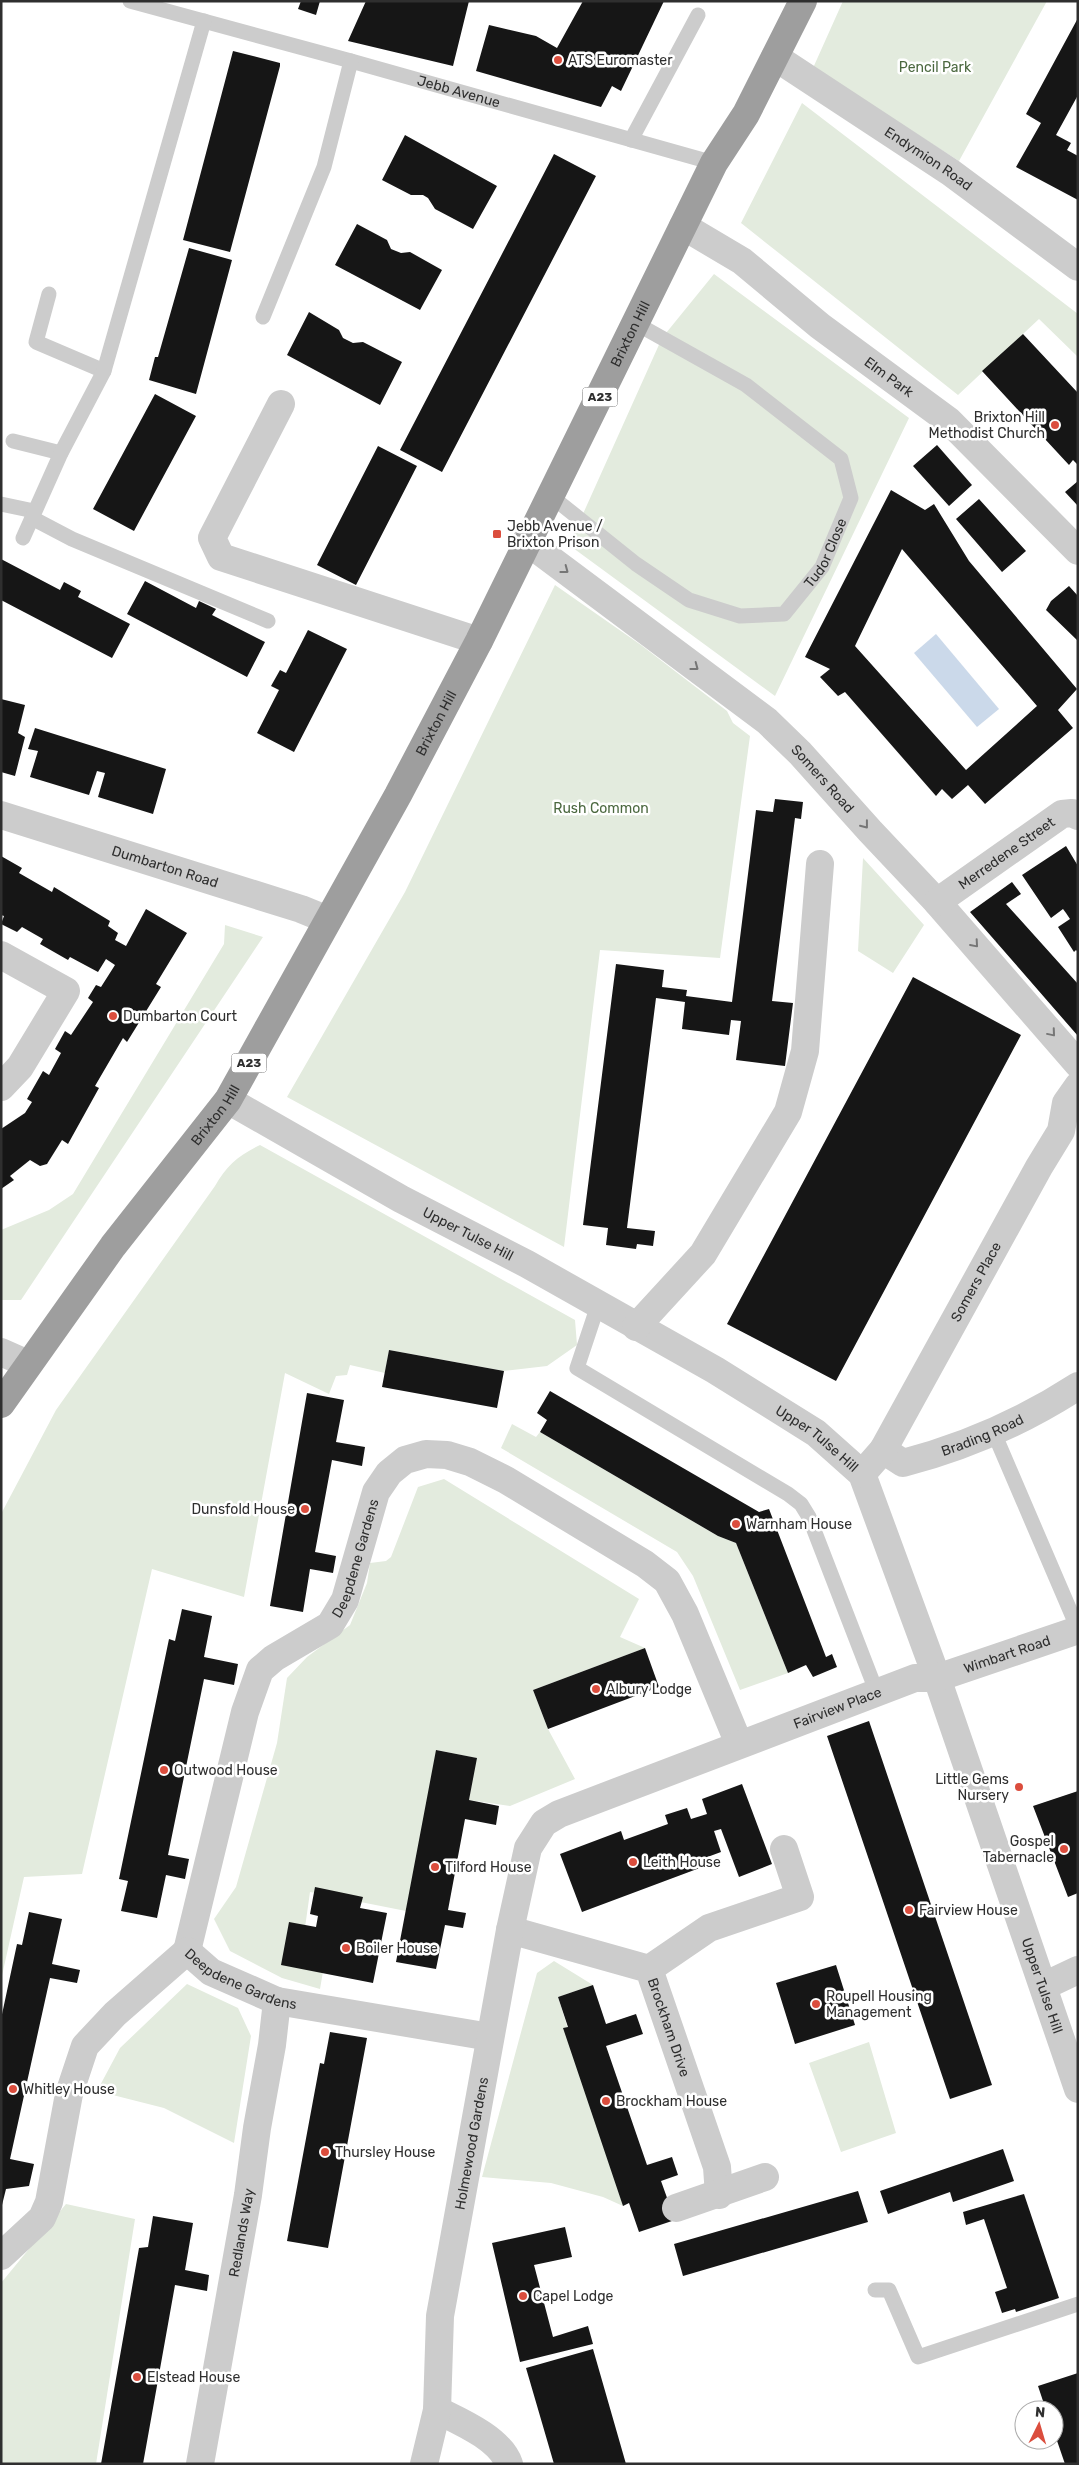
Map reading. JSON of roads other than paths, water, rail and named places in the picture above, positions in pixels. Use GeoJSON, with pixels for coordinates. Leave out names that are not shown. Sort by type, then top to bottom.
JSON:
{"type":"FeatureCollection","features":[{"type":"Feature","properties":{"kind":"highway","name":"Brixton Hill"},"geometry":{"type":"LineString","coordinates":[[1,1404],[113,1246],[228,1100],[398,795],[479,641],[526,541],[551,496],[637,324],[714,163],[746,114],[803,1]]}},
{"type":"Feature","properties":{"kind":"street","name":"Endymion Road"},"geometry":{"type":"LineString","coordinates":[[775,57],[950,172],[1078,267]]}},
{"type":"Feature","properties":{"kind":"street","name":"Elm Park"},"geometry":{"type":"LineString","coordinates":[[683,226],[742,261],[820,326],[949,421],[1078,551]]}},
{"type":"Feature","properties":{"kind":"street"},"geometry":{"type":"LineString","coordinates":[[281,404],[212,538],[221,557],[479,641]]}},
{"type":"Feature","properties":{"kind":"street","name":"Somers Road"},"geometry":{"type":"LineString","coordinates":[[526,541],[767,721],[800,753],[937,902],[1078,1064]]}},
{"type":"Feature","properties":{"kind":"street","name":"Merredene Street"},"geometry":{"type":"LineString","coordinates":[[937,902],[1062,814],[1072,813],[1078,816]]}},
{"type":"Feature","properties":{"kind":"street","name":"Dumbarton Road"},"geometry":{"type":"LineString","coordinates":[[1,815],[266,898],[328,920]]}},
{"type":"Feature","properties":{"kind":"street"},"geometry":{"type":"LineString","coordinates":[[636,1327],[703,1254],[788,1112],[805,1051],[820,864]]}},
{"type":"Feature","properties":{"kind":"street"},"geometry":{"type":"LineString","coordinates":[[1,955],[66,991],[20,1067],[1,1088]]}},
{"type":"Feature","properties":{"kind":"street","name":"Somers Place"},"geometry":{"type":"LineString","coordinates":[[862,1474],[883,1450],[1034,1176],[1061,1131],[1066,1103],[1078,1086]]}},
{"type":"Feature","properties":{"kind":"street","name":"Upper Tulse Hill"},"geometry":{"type":"LineString","coordinates":[[228,1100],[393,1194],[527,1264],[714,1370],[816,1433],[862,1474],[937,1678],[1078,2089]]}},
{"type":"Feature","properties":{"kind":"street"},"geometry":{"type":"LineString","coordinates":[[1,1352],[28,1364]]}},
{"type":"Feature","properties":{"kind":"street","name":"Brading Road"},"geometry":{"type":"LineString","coordinates":[[883,1450],[903,1463],[937,1454],[994,1433],[1078,1386]]}},
{"type":"Feature","properties":{"kind":"street","name":"Deepdene Gardens"},"geometry":{"type":"LineString","coordinates":[[490,2037],[277,2001],[211,1972],[187,1951],[245,1712],[260,1670],[274,1658],[330,1626],[345,1600],[376,1492],[389,1474],[405,1460],[426,1454],[447,1454],[470,1462],[523,1490],[645,1564],[667,1581],[685,1614],[738,1744]]}},
{"type":"Feature","properties":{"kind":"street","name":"Wimbart Road"},"geometry":{"type":"LineString","coordinates":[[937,1678],[1078,1629]]}},
{"type":"Feature","properties":{"kind":"street","name":"Fairview Place"},"geometry":{"type":"LineString","coordinates":[[522,1880],[528,1848],[544,1823],[559,1814],[738,1744],[916,1678],[937,1678]]}},
{"type":"Feature","properties":{"kind":"street"},"geometry":{"type":"LineString","coordinates":[[649,1969],[709,1928],[800,1897],[784,1849]]}},
{"type":"Feature","properties":{"kind":"street","name":"Holmewood Gardens"},"geometry":{"type":"LineString","coordinates":[[424,2464],[437,2410],[440,2316],[510,1930],[522,1880]]}},
{"type":"Feature","properties":{"kind":"street","name":"Brockham Drive"},"geometry":{"type":"LineString","coordinates":[[510,1930],[649,1969],[718,2167],[720,2195]]}},
{"type":"Feature","properties":{"kind":"street"},"geometry":{"type":"LineString","coordinates":[[1,2256],[42,2218],[49,2202],[69,2094],[85,2046],[115,2014],[187,1951]]}},
{"type":"Feature","properties":{"kind":"street"},"geometry":{"type":"LineString","coordinates":[[1044,1986],[1078,1970]]}},
{"type":"Feature","properties":{"kind":"street","name":"Redlands Way"},"geometry":{"type":"LineString","coordinates":[[200,2464],[248,2195],[257,2128],[272,2045],[277,2001]]}},
{"type":"Feature","properties":{"kind":"street"},"geometry":{"type":"LineString","coordinates":[[676,2208],[720,2195],[765,2177]]}},
{"type":"Feature","properties":{"kind":"street"},"geometry":{"type":"LineString","coordinates":[[437,2410],[473,2428],[506,2455],[509,2464]]}},
{"type":"Feature","properties":{"kind":"lane","name":"Jebb Avenue"},"geometry":{"type":"LineString","coordinates":[[130,1],[351,60],[714,163]]}},
{"type":"Feature","properties":{"kind":"lane"},"geometry":{"type":"LineString","coordinates":[[631,140],[698,15]]}},
{"type":"Feature","properties":{"kind":"lane"},"geometry":{"type":"LineString","coordinates":[[22,538],[61,453],[104,370],[204,21]]}},
{"type":"Feature","properties":{"kind":"lane"},"geometry":{"type":"LineString","coordinates":[[263,316],[324,167],[351,60]]}},
{"type":"Feature","properties":{"kind":"lane"},"geometry":{"type":"LineString","coordinates":[[49,294],[36,342],[104,370]]}},
{"type":"Feature","properties":{"kind":"lane","name":"Tudor Close"},"geometry":{"type":"LineString","coordinates":[[551,496],[636,564],[689,600],[740,616],[784,614],[822,567],[851,498],[841,459],[746,385],[637,324]]}},
{"type":"Feature","properties":{"kind":"lane"},"geometry":{"type":"LineString","coordinates":[[14,441],[61,453]]}},
{"type":"Feature","properties":{"kind":"lane"},"geometry":{"type":"LineString","coordinates":[[1,504],[33,515],[72,539],[268,621]]}},
{"type":"Feature","properties":{"kind":"lane"},"geometry":{"type":"LineString","coordinates":[[598,1305],[577,1368],[788,1494],[801,1504],[809,1517],[878,1693]]}},
{"type":"Feature","properties":{"kind":"lane"},"geometry":{"type":"LineString","coordinates":[[994,1433],[1078,1629]]}},
{"type":"Feature","properties":{"kind":"lane"},"geometry":{"type":"LineString","coordinates":[[875,2290],[889,2290],[918,2357],[1078,2304]]}},
{"type":"Feature","properties":{"kind":"water"},"geometry":{"type":"Polygon","coordinates":[[[936,634],[999,709],[977,727],[914,653],[936,634]]]}},
{"type":"Feature","properties":{"kind":"place","name":"ATS Euromaster"},"geometry":{"type":"Point","coordinates":[558,60]}},
{"type":"Feature","properties":{"kind":"place","name":"Brixton Hill Methodist Church"},"geometry":{"type":"Point","coordinates":[1055,425]}},
{"type":"Feature","properties":{"kind":"place","name":"Jebb Avenue / Brixton Prison"},"geometry":{"type":"Point","coordinates":[497,534]}},
{"type":"Feature","properties":{"kind":"place","name":"Dumbarton Court"},"geometry":{"type":"Point","coordinates":[113,1016]}},
{"type":"Feature","properties":{"kind":"place","name":"Dunsfold House"},"geometry":{"type":"Point","coordinates":[305,1509]}},
{"type":"Feature","properties":{"kind":"place","name":"Warnham House"},"geometry":{"type":"Point","coordinates":[736,1524]}},
{"type":"Feature","properties":{"kind":"place","name":"Albury Lodge"},"geometry":{"type":"Point","coordinates":[596,1689]}},
{"type":"Feature","properties":{"kind":"place","name":"Outwood House"},"geometry":{"type":"Point","coordinates":[164,1770]}},
{"type":"Feature","properties":{"kind":"place","name":"Little Gems Nursery"},"geometry":{"type":"Point","coordinates":[1019,1787]}},
{"type":"Feature","properties":{"kind":"place","name":"Gospel Tabernacle"},"geometry":{"type":"Point","coordinates":[1064,1849]}},
{"type":"Feature","properties":{"kind":"place","name":"Leith House"},"geometry":{"type":"Point","coordinates":[633,1862]}},
{"type":"Feature","properties":{"kind":"place","name":"Tilford House"},"geometry":{"type":"Point","coordinates":[435,1867]}},
{"type":"Feature","properties":{"kind":"place","name":"Fairview House"},"geometry":{"type":"Point","coordinates":[909,1910]}},
{"type":"Feature","properties":{"kind":"place","name":"Boiler House"},"geometry":{"type":"Point","coordinates":[346,1948]}},
{"type":"Feature","properties":{"kind":"place","name":"Roupell Housing Management"},"geometry":{"type":"Point","coordinates":[816,2004]}},
{"type":"Feature","properties":{"kind":"place","name":"Whitley House"},"geometry":{"type":"Point","coordinates":[13,2089]}},
{"type":"Feature","properties":{"kind":"place","name":"Brockham House"},"geometry":{"type":"Point","coordinates":[606,2101]}},
{"type":"Feature","properties":{"kind":"place","name":"Thursley House"},"geometry":{"type":"Point","coordinates":[325,2152]}},
{"type":"Feature","properties":{"kind":"place","name":"Capel Lodge"},"geometry":{"type":"Point","coordinates":[523,2296]}},
{"type":"Feature","properties":{"kind":"place","name":"Elstead House"},"geometry":{"type":"Point","coordinates":[137,2377]}},
{"type":"Feature","properties":{"kind":"park label","name":"Pencil Park"},"geometry":{"type":"Point","coordinates":[935,67]}},
{"type":"Feature","properties":{"kind":"park label","name":"Rush Common"},"geometry":{"type":"Point","coordinates":[601,808]}}]}
